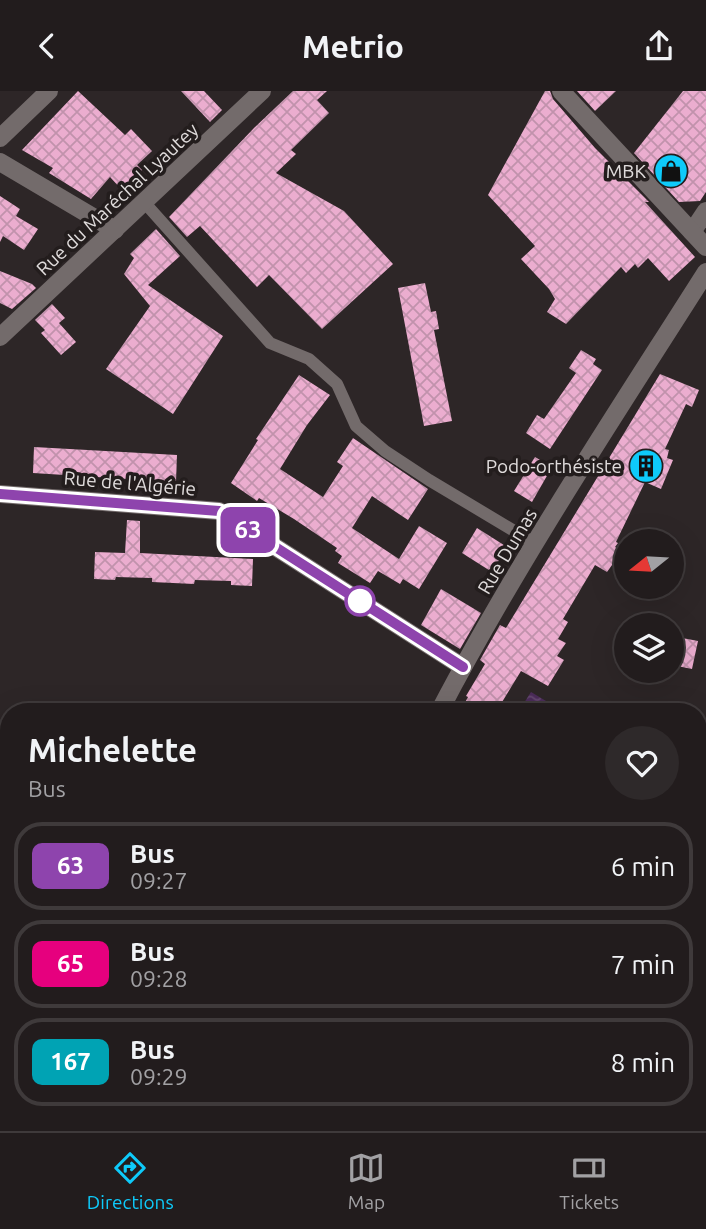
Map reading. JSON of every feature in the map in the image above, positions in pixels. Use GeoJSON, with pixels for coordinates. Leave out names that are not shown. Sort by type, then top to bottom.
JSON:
{"type":"FeatureCollection","features":[{"type":"Feature","properties":{"kind":"street"},"geometry":{"type":"LineString","coordinates":[[0,138],[49,91]]}},
{"type":"Feature","properties":{"kind":"street","name":"Rue du Maréchal Lyautey"},"geometry":{"type":"LineString","coordinates":[[0,337],[262,91]]}},
{"type":"Feature","properties":{"kind":"street"},"geometry":{"type":"LineString","coordinates":[[561,91],[706,247]]}},
{"type":"Feature","properties":{"kind":"street"},"geometry":{"type":"LineString","coordinates":[[0,162],[115,230]]}},
{"type":"Feature","properties":{"kind":"street"},"geometry":{"type":"LineString","coordinates":[[692,232],[706,211]]}},
{"type":"Feature","properties":{"kind":"street","name":"Rue Dumas"},"geometry":{"type":"LineString","coordinates":[[444,703],[536,544],[706,272]]}},
{"type":"Feature","properties":{"kind":"street","name":"Rue de l'Algérie"},"geometry":{"type":"LineString","coordinates":[[0,494],[219,511],[463,667]]}},
{"type":"Feature","properties":{"kind":"lane"},"geometry":{"type":"LineString","coordinates":[[144,202],[270,343],[309,359],[337,384],[356,426],[385,451],[418,473],[536,544]]}},
{"type":"Feature","properties":{"kind":"water"},"geometry":{"type":"Polygon","coordinates":[[[531,692],[549,703],[524,703],[531,692]]]}},
{"type":"Feature","properties":{"kind":"building"},"geometry":{"type":"Polygon","coordinates":[[[78,91],[125,135],[131,129],[152,151],[137,165],[142,170],[122,190],[110,177],[91,199],[49,173],[53,168],[22,150],[78,91]]]}},
{"type":"Feature","properties":{"kind":"building"},"geometry":{"type":"Polygon","coordinates":[[[181,91],[204,91],[222,110],[210,122],[181,91]]]}},
{"type":"Feature","properties":{"kind":"building"},"geometry":{"type":"Polygon","coordinates":[[[293,91],[327,91],[317,100],[329,113],[291,150],[296,154],[276,173],[344,211],[393,264],[322,329],[269,275],[257,287],[200,226],[187,237],[169,217],[293,91]]]}},
{"type":"Feature","properties":{"kind":"building"},"geometry":{"type":"Polygon","coordinates":[[[545,91],[550,91],[553,99],[595,148],[649,202],[645,202],[695,257],[669,281],[648,258],[638,268],[635,264],[626,273],[621,267],[566,324],[547,312],[555,299],[521,259],[535,246],[488,195],[545,91]]]}},
{"type":"Feature","properties":{"kind":"building"},"geometry":{"type":"Polygon","coordinates":[[[577,91],[616,91],[595,111],[577,91]]]}},
{"type":"Feature","properties":{"kind":"building"},"geometry":{"type":"Polygon","coordinates":[[[683,91],[706,91],[706,192],[700,201],[679,202],[634,153],[683,91]]]}},
{"type":"Feature","properties":{"kind":"building"},"geometry":{"type":"Polygon","coordinates":[[[0,196],[20,209],[16,216],[38,229],[24,250],[3,236],[0,242],[0,196]]]}},
{"type":"Feature","properties":{"kind":"building"},"geometry":{"type":"Polygon","coordinates":[[[156,229],[180,256],[148,285],[223,336],[173,414],[106,369],[150,306],[124,274],[134,258],[130,254],[156,229]]]}},
{"type":"Feature","properties":{"kind":"building"},"geometry":{"type":"Polygon","coordinates":[[[0,271],[36,288],[12,309],[0,303],[0,271]]]}},
{"type":"Feature","properties":{"kind":"building"},"geometry":{"type":"Polygon","coordinates":[[[425,283],[431,312],[436,311],[439,329],[434,330],[452,421],[424,426],[398,288],[425,283]]]}},
{"type":"Feature","properties":{"kind":"building"},"geometry":{"type":"Polygon","coordinates":[[[52,304],[65,318],[59,323],[76,342],[61,355],[41,333],[45,330],[35,320],[52,304]]]}},
{"type":"Feature","properties":{"kind":"building"},"geometry":{"type":"Polygon","coordinates":[[[581,350],[596,359],[593,364],[602,370],[550,449],[526,433],[537,415],[544,419],[576,373],[569,368],[581,350]]]}},
{"type":"Feature","properties":{"kind":"building"},"geometry":{"type":"Polygon","coordinates":[[[660,374],[699,390],[692,407],[686,404],[665,449],[669,450],[667,458],[673,460],[661,489],[645,482],[622,529],[614,529],[614,562],[607,572],[595,565],[563,619],[568,622],[558,639],[566,643],[557,656],[564,660],[548,686],[521,671],[501,703],[465,703],[468,697],[466,696],[485,664],[480,660],[500,625],[506,628],[660,374]]]}},
{"type":"Feature","properties":{"kind":"building"},"geometry":{"type":"Polygon","coordinates":[[[299,375],[330,395],[307,425],[280,469],[323,497],[343,466],[337,462],[353,438],[428,489],[408,520],[372,496],[352,528],[399,559],[419,526],[447,543],[419,589],[403,579],[400,584],[378,571],[370,583],[338,563],[342,556],[335,551],[337,548],[294,519],[259,498],[257,501],[231,483],[258,440],[256,439],[299,375]]]}},
{"type":"Feature","properties":{"kind":"building"},"geometry":{"type":"Polygon","coordinates":[[[34,447],[177,455],[176,482],[33,473],[34,447]]]}},
{"type":"Feature","properties":{"kind":"building"},"geometry":{"type":"Polygon","coordinates":[[[535,457],[552,467],[532,502],[514,491],[535,457]]]}},
{"type":"Feature","properties":{"kind":"building"},"geometry":{"type":"Polygon","coordinates":[[[127,520],[140,521],[140,553],[253,559],[252,586],[231,585],[231,581],[195,580],[194,584],[152,582],[152,578],[94,579],[95,552],[125,553],[127,520]]]}},
{"type":"Feature","properties":{"kind":"building"},"geometry":{"type":"Polygon","coordinates":[[[477,528],[507,547],[492,572],[462,553],[477,528]]]}},
{"type":"Feature","properties":{"kind":"building"},"geometry":{"type":"Polygon","coordinates":[[[441,589],[481,613],[460,649],[421,625],[441,589]]]}},
{"type":"Feature","properties":{"kind":"building"},"geometry":{"type":"Polygon","coordinates":[[[684,638],[698,641],[692,669],[684,667],[684,638]]]}},
{"type":"Feature","properties":{"kind":"bus line","name":"63"},"geometry":{"type":"LineString","coordinates":[[0,494],[219,511],[463,667]]}},
{"type":"Feature","properties":{"kind":"place","name":"MBK"},"geometry":{"type":"Point","coordinates":[671,171]}},
{"type":"Feature","properties":{"kind":"place","name":"Podo-orthésiste"},"geometry":{"type":"Point","coordinates":[646,466]}}]}
